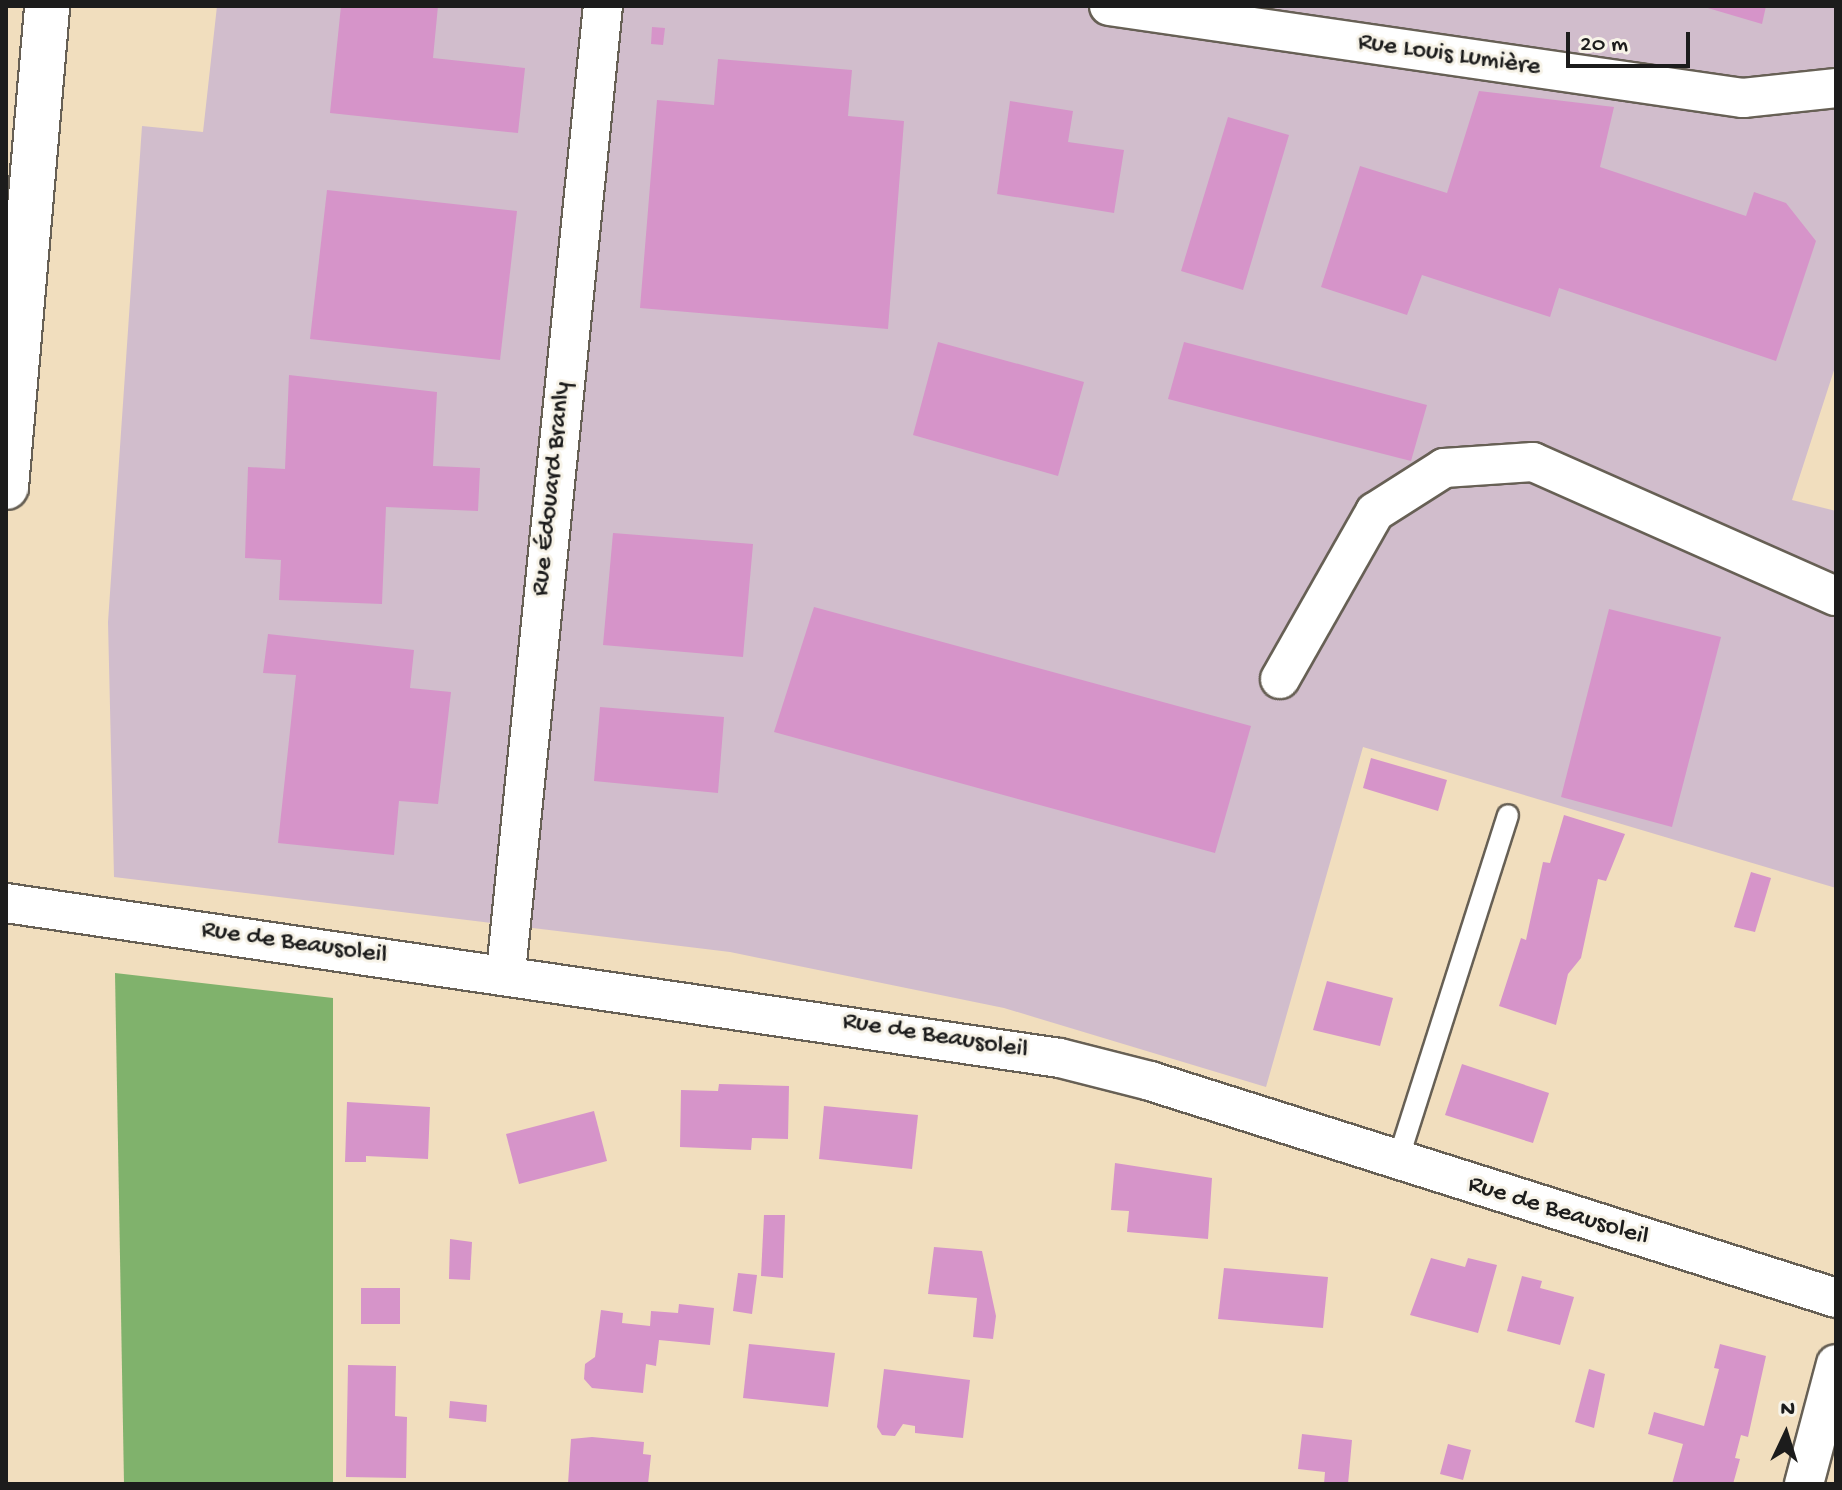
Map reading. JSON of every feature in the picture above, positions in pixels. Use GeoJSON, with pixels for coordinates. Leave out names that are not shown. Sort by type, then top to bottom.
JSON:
{"type":"FeatureCollection","features":[{"type":"Feature","properties":{"kind":"highway"},"geometry":{"type":"LineString","coordinates":[[6,487],[47,6]]}},
{"type":"Feature","properties":{"kind":"street","name":"Rue Édouard Branly"},"geometry":{"type":"LineString","coordinates":[[506,972],[603,6]]}},
{"type":"Feature","properties":{"kind":"street","name":"Rue Louis Lumière"},"geometry":{"type":"LineString","coordinates":[[1109,6],[1318,21],[1743,98],[1836,88]]}},
{"type":"Feature","properties":{"kind":"street"},"geometry":{"type":"LineString","coordinates":[[1280,679],[1375,512],[1444,468],[1533,462],[1836,596]]}},
{"type":"Feature","properties":{"kind":"street","name":"Rue de Beausoleil"},"geometry":{"type":"LineString","coordinates":[[6,903],[506,972],[1060,1058],[1150,1081],[1397,1163],[1836,1298]]}},
{"type":"Feature","properties":{"kind":"street"},"geometry":{"type":"LineString","coordinates":[[1804,1484],[1836,1364]]}},
{"type":"Feature","properties":{"kind":"lane"},"geometry":{"type":"LineString","coordinates":[[1397,1163],[1508,815]]}},
{"type":"Feature","properties":{"kind":"shaded area"},"geometry":{"type":"Polygon","coordinates":[[[217,6],[1836,6],[1836,364],[1792,500],[1836,511],[1836,888],[1363,747],[1266,1087],[1004,1008],[730,952],[114,877],[108,622],[142,126],[203,132],[217,6]]]}},
{"type":"Feature","properties":{"kind":"green space"},"geometry":{"type":"Polygon","coordinates":[[[115,973],[333,998],[333,1484],[124,1484],[115,973]]]}},
{"type":"Feature","properties":{"kind":"building"},"geometry":{"type":"Polygon","coordinates":[[[341,6],[438,6],[433,58],[525,68],[518,133],[330,113],[341,6]]]}},
{"type":"Feature","properties":{"kind":"building"},"geometry":{"type":"Polygon","coordinates":[[[1701,6],[1766,6],[1762,24],[1701,6]]]}},
{"type":"Feature","properties":{"kind":"building"},"geometry":{"type":"Polygon","coordinates":[[[652,27],[665,28],[663,45],[651,44],[652,27]]]}},
{"type":"Feature","properties":{"kind":"building"},"geometry":{"type":"Polygon","coordinates":[[[718,59],[852,70],[848,116],[904,121],[888,329],[640,308],[657,100],[714,105],[718,59]]]}},
{"type":"Feature","properties":{"kind":"building"},"geometry":{"type":"Polygon","coordinates":[[[1479,91],[1614,107],[1600,167],[1746,216],[1754,192],[1786,203],[1816,241],[1776,361],[1559,288],[1550,317],[1422,275],[1407,315],[1321,287],[1360,166],[1447,193],[1479,91]]]}},
{"type":"Feature","properties":{"kind":"building"},"geometry":{"type":"Polygon","coordinates":[[[1010,101],[1073,111],[1068,142],[1124,150],[1114,213],[997,194],[1010,101]]]}},
{"type":"Feature","properties":{"kind":"building"},"geometry":{"type":"Polygon","coordinates":[[[1228,117],[1289,135],[1243,290],[1181,271],[1228,117]]]}},
{"type":"Feature","properties":{"kind":"building"},"geometry":{"type":"Polygon","coordinates":[[[327,190],[517,211],[500,360],[310,339],[327,190]]]}},
{"type":"Feature","properties":{"kind":"building"},"geometry":{"type":"Polygon","coordinates":[[[938,342],[1084,382],[1058,476],[913,435],[938,342]]]}},
{"type":"Feature","properties":{"kind":"building"},"geometry":{"type":"Polygon","coordinates":[[[1184,342],[1427,405],[1411,461],[1168,399],[1184,342]]]}},
{"type":"Feature","properties":{"kind":"building"},"geometry":{"type":"Polygon","coordinates":[[[289,375],[437,392],[433,466],[480,468],[478,511],[386,507],[382,604],[279,600],[281,560],[245,558],[248,467],[285,469],[289,375]]]}},
{"type":"Feature","properties":{"kind":"building"},"geometry":{"type":"Polygon","coordinates":[[[613,533],[753,544],[743,657],[603,645],[613,533]]]}},
{"type":"Feature","properties":{"kind":"building"},"geometry":{"type":"Polygon","coordinates":[[[814,607],[1251,726],[1215,853],[774,732],[814,607]]]}},
{"type":"Feature","properties":{"kind":"building"},"geometry":{"type":"Polygon","coordinates":[[[1609,609],[1721,637],[1672,827],[1561,797],[1609,609]]]}},
{"type":"Feature","properties":{"kind":"building"},"geometry":{"type":"Polygon","coordinates":[[[268,634],[414,650],[410,688],[451,692],[438,804],[399,801],[394,855],[278,843],[296,675],[263,673],[268,634]]]}},
{"type":"Feature","properties":{"kind":"building"},"geometry":{"type":"Polygon","coordinates":[[[600,707],[724,717],[718,793],[594,781],[600,707]]]}},
{"type":"Feature","properties":{"kind":"building"},"geometry":{"type":"Polygon","coordinates":[[[1371,758],[1447,780],[1438,811],[1363,788],[1371,758]]]}},
{"type":"Feature","properties":{"kind":"building"},"geometry":{"type":"Polygon","coordinates":[[[1564,815],[1625,834],[1606,881],[1598,879],[1581,958],[1568,974],[1556,1025],[1499,1006],[1521,938],[1526,940],[1543,862],[1550,863],[1564,815]]]}},
{"type":"Feature","properties":{"kind":"building"},"geometry":{"type":"Polygon","coordinates":[[[1751,872],[1771,878],[1755,932],[1734,927],[1751,872]]]}},
{"type":"Feature","properties":{"kind":"building"},"geometry":{"type":"Polygon","coordinates":[[[1327,981],[1393,998],[1380,1046],[1313,1030],[1327,981]]]}},
{"type":"Feature","properties":{"kind":"building"},"geometry":{"type":"Polygon","coordinates":[[[1462,1064],[1549,1093],[1533,1143],[1445,1115],[1462,1064]]]}},
{"type":"Feature","properties":{"kind":"building"},"geometry":{"type":"Polygon","coordinates":[[[719,1084],[789,1086],[788,1139],[752,1138],[751,1150],[680,1147],[681,1090],[718,1091],[719,1084]]]}},
{"type":"Feature","properties":{"kind":"building"},"geometry":{"type":"Polygon","coordinates":[[[347,1102],[430,1107],[428,1159],[366,1156],[366,1162],[345,1162],[347,1102]]]}},
{"type":"Feature","properties":{"kind":"building"},"geometry":{"type":"Polygon","coordinates":[[[824,1106],[918,1115],[912,1169],[819,1159],[824,1106]]]}},
{"type":"Feature","properties":{"kind":"building"},"geometry":{"type":"Polygon","coordinates":[[[594,1111],[607,1161],[519,1184],[506,1134],[594,1111]]]}},
{"type":"Feature","properties":{"kind":"building"},"geometry":{"type":"Polygon","coordinates":[[[1115,1163],[1212,1178],[1208,1239],[1127,1232],[1129,1211],[1111,1210],[1115,1163]]]}},
{"type":"Feature","properties":{"kind":"building"},"geometry":{"type":"Polygon","coordinates":[[[764,1215],[785,1215],[783,1278],[761,1276],[764,1215]]]}},
{"type":"Feature","properties":{"kind":"building"},"geometry":{"type":"Polygon","coordinates":[[[450,1239],[472,1242],[470,1280],[449,1279],[450,1239]]]}},
{"type":"Feature","properties":{"kind":"building"},"geometry":{"type":"Polygon","coordinates":[[[934,1247],[982,1251],[996,1316],[993,1339],[973,1337],[977,1298],[928,1294],[934,1247]]]}},
{"type":"Feature","properties":{"kind":"building"},"geometry":{"type":"Polygon","coordinates":[[[1431,1258],[1465,1267],[1468,1258],[1497,1265],[1478,1333],[1410,1315],[1431,1258]]]}},
{"type":"Feature","properties":{"kind":"building"},"geometry":{"type":"Polygon","coordinates":[[[1224,1268],[1328,1277],[1323,1328],[1218,1319],[1224,1268]]]}},
{"type":"Feature","properties":{"kind":"building"},"geometry":{"type":"Polygon","coordinates":[[[738,1273],[757,1275],[752,1314],[733,1311],[738,1273]]]}},
{"type":"Feature","properties":{"kind":"building"},"geometry":{"type":"Polygon","coordinates":[[[1522,1276],[1542,1281],[1540,1288],[1574,1297],[1560,1345],[1507,1331],[1522,1276]]]}},
{"type":"Feature","properties":{"kind":"building"},"geometry":{"type":"Polygon","coordinates":[[[361,1288],[400,1288],[400,1324],[361,1324],[361,1288]]]}},
{"type":"Feature","properties":{"kind":"building"},"geometry":{"type":"Polygon","coordinates":[[[679,1304],[714,1308],[710,1345],[659,1340],[656,1366],[646,1364],[643,1393],[592,1388],[584,1379],[585,1364],[595,1357],[601,1310],[623,1313],[622,1323],[650,1326],[651,1311],[678,1313],[679,1304]]]}},
{"type":"Feature","properties":{"kind":"building"},"geometry":{"type":"Polygon","coordinates":[[[749,1344],[835,1353],[828,1407],[743,1398],[749,1344]]]}},
{"type":"Feature","properties":{"kind":"building"},"geometry":{"type":"Polygon","coordinates":[[[1720,1344],[1766,1356],[1748,1437],[1741,1435],[1735,1458],[1740,1459],[1733,1484],[1672,1484],[1683,1444],[1648,1434],[1654,1412],[1704,1426],[1719,1369],[1714,1368],[1720,1344]]]}},
{"type":"Feature","properties":{"kind":"building"},"geometry":{"type":"Polygon","coordinates":[[[348,1365],[396,1366],[395,1416],[407,1417],[406,1478],[346,1477],[348,1365]]]}},
{"type":"Feature","properties":{"kind":"building"},"geometry":{"type":"Polygon","coordinates":[[[884,1369],[970,1380],[963,1438],[915,1433],[915,1426],[903,1424],[895,1436],[882,1435],[877,1427],[884,1369]]]}},
{"type":"Feature","properties":{"kind":"building"},"geometry":{"type":"Polygon","coordinates":[[[1589,1369],[1605,1374],[1594,1428],[1575,1422],[1589,1369]]]}},
{"type":"Feature","properties":{"kind":"building"},"geometry":{"type":"Polygon","coordinates":[[[450,1401],[487,1405],[486,1422],[449,1418],[450,1401]]]}},
{"type":"Feature","properties":{"kind":"building"},"geometry":{"type":"Polygon","coordinates":[[[1302,1434],[1352,1440],[1348,1484],[1324,1484],[1325,1472],[1298,1469],[1302,1434]]]}},
{"type":"Feature","properties":{"kind":"building"},"geometry":{"type":"Polygon","coordinates":[[[592,1437],[644,1442],[643,1454],[651,1455],[648,1484],[568,1484],[571,1439],[592,1437]]]}},
{"type":"Feature","properties":{"kind":"building"},"geometry":{"type":"Polygon","coordinates":[[[1448,1444],[1471,1450],[1463,1480],[1440,1474],[1448,1444]]]}}]}
